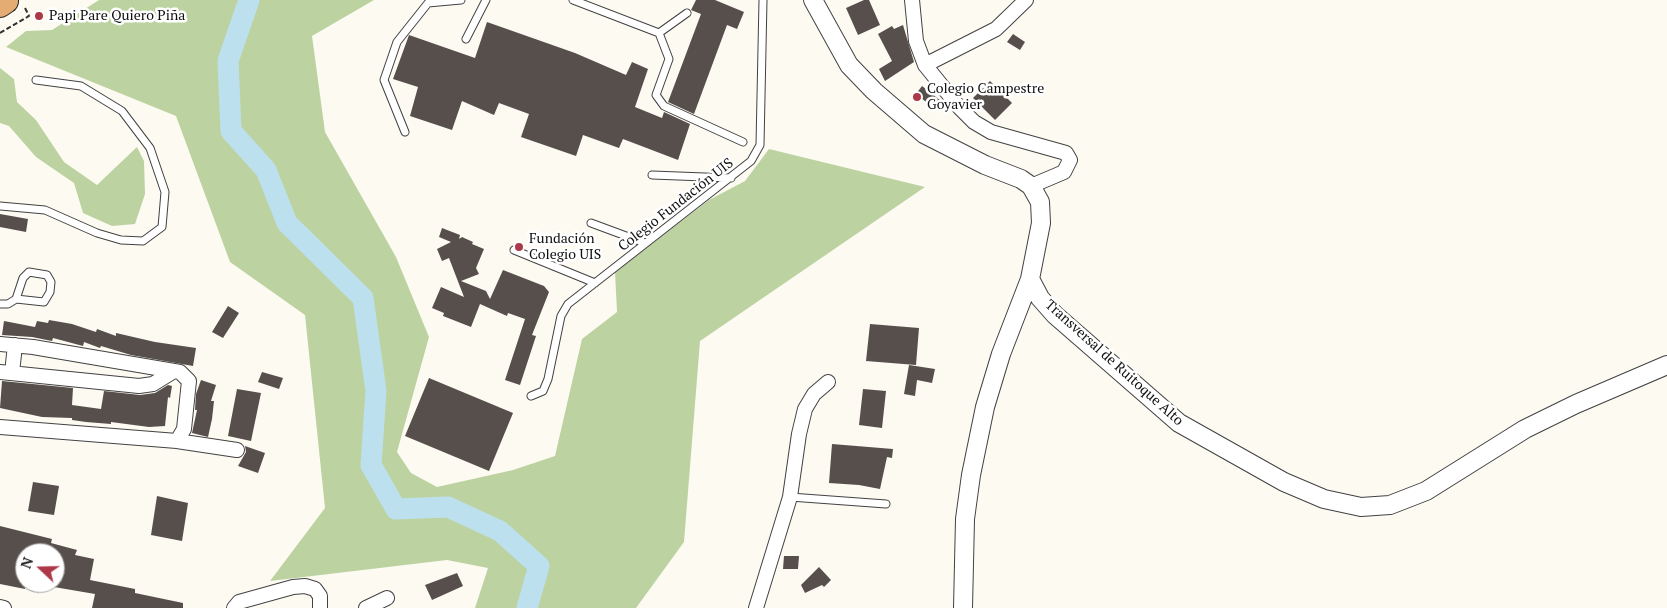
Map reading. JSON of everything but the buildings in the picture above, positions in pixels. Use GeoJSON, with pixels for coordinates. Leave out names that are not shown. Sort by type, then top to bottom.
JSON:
{"type":"FeatureCollection","features":[{"type":"Feature","properties":{"kind":"street"},"geometry":{"type":"LineString","coordinates":[[813,0],[849,65],[905,118],[924,134],[985,165],[1021,178],[1031,186],[1040,202],[1041,223],[1030,279],[1001,354],[985,407],[971,475],[966,518],[963,608]]}},
{"type":"Feature","properties":{"kind":"street"},"geometry":{"type":"LineString","coordinates":[[912,0],[916,41],[925,65],[937,82],[974,122],[991,132],[1066,153],[1070,160],[1064,172],[1031,186]]}},
{"type":"Feature","properties":{"kind":"street"},"geometry":{"type":"LineString","coordinates":[[925,65],[996,29],[1026,0]]}},
{"type":"Feature","properties":{"kind":"street","name":"Transversal de Ruitoque Alto"},"geometry":{"type":"LineString","coordinates":[[1030,279],[1040,298],[1055,315],[1179,423],[1284,482],[1324,499],[1362,507],[1390,505],[1426,492],[1525,429],[1576,404],[1667,365]]}},
{"type":"Feature","properties":{"kind":"street"},"geometry":{"type":"LineString","coordinates":[[0,344],[174,371],[183,375],[189,381],[184,429],[176,441]]}},
{"type":"Feature","properties":{"kind":"street"},"geometry":{"type":"LineString","coordinates":[[15,345],[6,373],[140,386],[153,384],[174,371]]}},
{"type":"Feature","properties":{"kind":"street"},"geometry":{"type":"LineString","coordinates":[[756,608],[790,497],[799,434],[805,409],[814,394],[828,382]]}},
{"type":"Feature","properties":{"kind":"street"},"geometry":{"type":"LineString","coordinates":[[0,427],[176,441],[237,450]]}},
{"type":"Feature","properties":{"kind":"street"},"geometry":{"type":"LineString","coordinates":[[234,608],[239,602],[293,586],[305,586],[315,589],[320,596],[320,608]]}},
{"type":"Feature","properties":{"kind":"street"},"geometry":{"type":"LineString","coordinates":[[368,608],[388,598]]}},
{"type":"Feature","properties":{"kind":"street"},"geometry":{"type":"LineString","coordinates":[[0,607],[4,608]]}},
{"type":"Feature","properties":{"kind":"lane"},"geometry":{"type":"LineString","coordinates":[[405,132],[384,80],[397,42],[428,3],[460,0]]}},
{"type":"Feature","properties":{"kind":"lane"},"geometry":{"type":"LineString","coordinates":[[466,39],[486,0]]}},
{"type":"Feature","properties":{"kind":"lane"},"geometry":{"type":"LineString","coordinates":[[573,0],[658,33],[669,60],[656,95],[664,106],[743,142]]}},
{"type":"Feature","properties":{"kind":"lane","name":"Colegio Fundación UIS"},"geometry":{"type":"LineString","coordinates":[[531,396],[543,391],[548,378],[561,316],[568,304],[751,162],[760,145],[763,0]]}},
{"type":"Feature","properties":{"kind":"lane"},"geometry":{"type":"LineString","coordinates":[[658,33],[688,14]]}},
{"type":"Feature","properties":{"kind":"lane"},"geometry":{"type":"LineString","coordinates":[[0,206],[45,210],[97,234],[121,240],[143,241],[162,227],[165,192],[156,165],[150,148],[122,111],[81,86],[36,80]]}},
{"type":"Feature","properties":{"kind":"lane"},"geometry":{"type":"LineString","coordinates":[[652,175],[732,178]]}},
{"type":"Feature","properties":{"kind":"lane"},"geometry":{"type":"LineString","coordinates":[[591,223],[645,244]]}},
{"type":"Feature","properties":{"kind":"lane"},"geometry":{"type":"LineString","coordinates":[[514,250],[595,282]]}},
{"type":"Feature","properties":{"kind":"lane"},"geometry":{"type":"LineString","coordinates":[[0,304],[8,304],[16,299],[44,302],[50,292],[51,282],[47,274],[29,272],[22,278],[16,299]]}},
{"type":"Feature","properties":{"kind":"lane"},"geometry":{"type":"LineString","coordinates":[[790,497],[886,504]]}},
{"type":"Feature","properties":{"kind":"path"},"geometry":{"type":"LineString","coordinates":[[0,33],[29,16],[7,2]]}},
{"type":"Feature","properties":{"kind":"green space"},"geometry":{"type":"Polygon","coordinates":[[[99,0],[374,0],[312,36],[325,132],[396,257],[429,337],[397,452],[411,473],[437,487],[513,470],[555,456],[582,339],[617,312],[615,272],[709,200],[745,181],[769,149],[925,187],[700,341],[684,542],[636,608],[475,608],[488,568],[447,560],[270,581],[325,508],[305,315],[230,262],[176,116],[6,47],[26,31],[52,30],[99,0]]]}},
{"type":"Feature","properties":{"kind":"green space"},"geometry":{"type":"Polygon","coordinates":[[[0,68],[14,79],[17,102],[36,120],[64,162],[97,185],[137,147],[144,161],[145,194],[135,224],[112,226],[83,213],[74,183],[36,157],[9,126],[0,123],[0,68]]]}},
{"type":"Feature","properties":{"kind":"waterway"},"geometry":{"type":"LineString","coordinates":[[249,0],[228,61],[231,131],[266,170],[287,223],[363,298],[376,391],[371,465],[396,509],[448,507],[500,531],[539,566],[527,608]]}},
{"type":"Feature","properties":{"kind":"place","name":"Papi Pare Quiero Piña"},"geometry":{"type":"Point","coordinates":[39,16]}},
{"type":"Feature","properties":{"kind":"place","name":"Colegio Campestre Goyavier"},"geometry":{"type":"Point","coordinates":[917,97]}},
{"type":"Feature","properties":{"kind":"place","name":"Fundación Colegio UIS"},"geometry":{"type":"Point","coordinates":[519,247]}}]}
